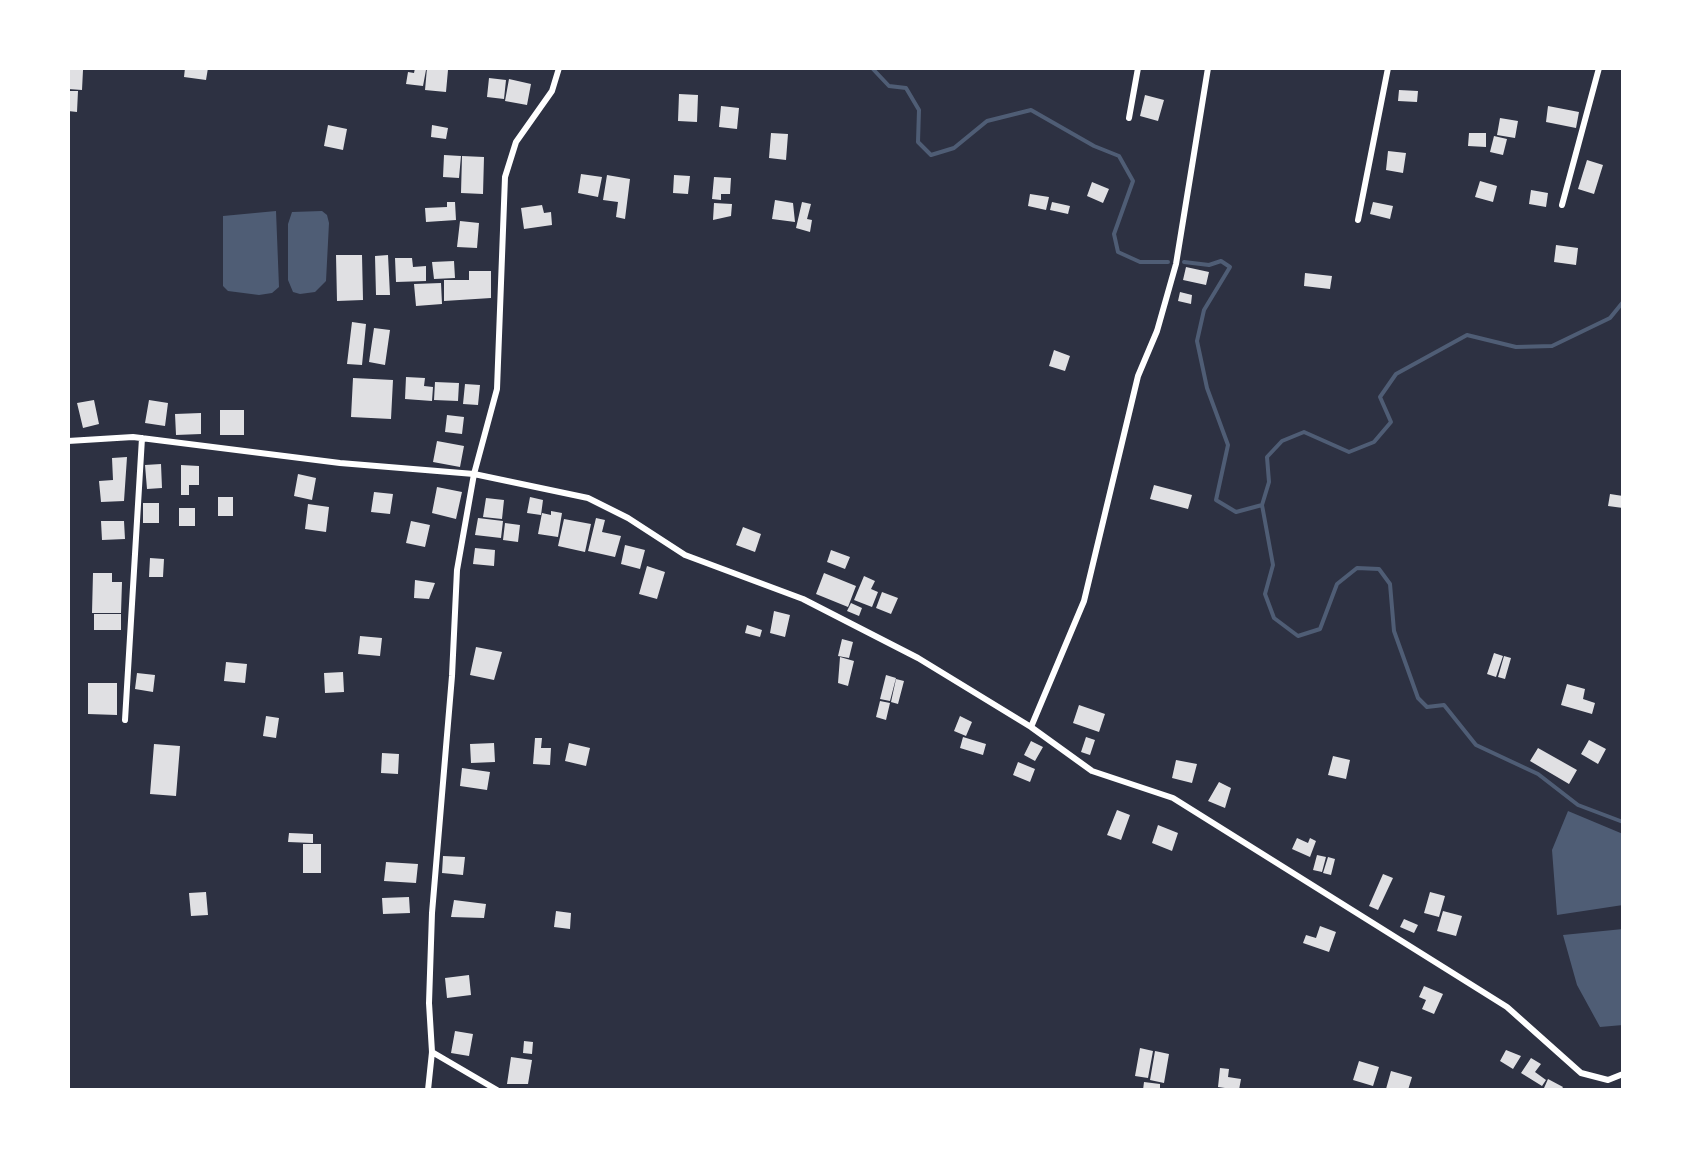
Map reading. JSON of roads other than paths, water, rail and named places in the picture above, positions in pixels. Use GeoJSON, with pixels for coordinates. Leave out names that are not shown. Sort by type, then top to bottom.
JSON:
{"type":"FeatureCollection","features":[{"type":"Feature","properties":{"kind":"street"},"geometry":{"type":"LineString","coordinates":[[428,1090],[432,1052],[429,1003],[432,913],[452,676],[457,570],[474,474],[497,389],[505,177],[516,142],[552,91],[559,68]]}},
{"type":"Feature","properties":{"kind":"street"},"geometry":{"type":"LineString","coordinates":[[1129,118],[1138,68]]}},
{"type":"Feature","properties":{"kind":"street"},"geometry":{"type":"LineString","coordinates":[[1031,727],[1084,601],[1138,376],[1157,331],[1176,264],[1208,68]]}},
{"type":"Feature","properties":{"kind":"street"},"geometry":{"type":"LineString","coordinates":[[1358,220],[1388,68]]}},
{"type":"Feature","properties":{"kind":"street"},"geometry":{"type":"LineString","coordinates":[[1562,205],[1599,68]]}},
{"type":"Feature","properties":{"kind":"street"},"geometry":{"type":"LineString","coordinates":[[125,720],[142,438]]}},
{"type":"Feature","properties":{"kind":"street"},"geometry":{"type":"LineString","coordinates":[[68,441],[142,438],[340,463],[474,474],[588,498],[628,518],[685,555],[803,599],[867,632],[1031,727],[1092,771],[1173,798],[1507,1007],[1581,1073],[1604,1080],[1623,1074]]}},
{"type":"Feature","properties":{"kind":"street"},"geometry":{"type":"LineString","coordinates":[[432,1052],[497,1090]]}},
{"type":"Feature","properties":{"kind":"street"},"geometry":{"type":"LineString","coordinates":[[1603,1090],[1604,1080]]}},
{"type":"Feature","properties":{"kind":"water"},"geometry":{"type":"Polygon","coordinates":[[[276,211],[279,287],[272,293],[259,295],[228,291],[223,286],[223,216],[276,211]]]}},
{"type":"Feature","properties":{"kind":"water"},"geometry":{"type":"Polygon","coordinates":[[[322,211],[329,223],[326,281],[315,292],[293,292],[288,280],[288,224],[292,212],[322,211]]]}},
{"type":"Feature","properties":{"kind":"water"},"geometry":{"type":"Polygon","coordinates":[[[1568,811],[1623,834],[1623,905],[1557,915],[1552,850],[1568,811]]]}},
{"type":"Feature","properties":{"kind":"water"},"geometry":{"type":"Polygon","coordinates":[[[1623,929],[1623,1025],[1600,1027],[1577,985],[1563,935],[1623,929]]]}},
{"type":"Feature","properties":{"kind":"waterway"},"geometry":{"type":"LineString","coordinates":[[872,68],[889,86],[906,88],[919,110],[918,142],[931,155],[954,148],[987,121],[1031,110],[1094,146],[1119,156],[1133,181],[1114,234],[1118,252],[1140,262],[1168,262]]}},
{"type":"Feature","properties":{"kind":"waterway"},"geometry":{"type":"LineString","coordinates":[[1184,262],[1209,265],[1221,261],[1230,267],[1204,310],[1197,341],[1207,388],[1228,445],[1216,500],[1236,512],[1262,505],[1269,482],[1267,457],[1282,441],[1304,432],[1349,452],[1374,442],[1391,422],[1380,397],[1396,374],[1467,335],[1516,347],[1552,346],[1610,318],[1623,302]]}},
{"type":"Feature","properties":{"kind":"waterway"},"geometry":{"type":"LineString","coordinates":[[1262,505],[1273,565],[1265,594],[1274,618],[1298,636],[1320,629],[1337,584],[1357,568],[1379,569],[1390,584],[1394,631],[1418,698],[1427,707],[1444,705],[1476,745],[1538,774],[1578,805],[1623,822]]}}]}
